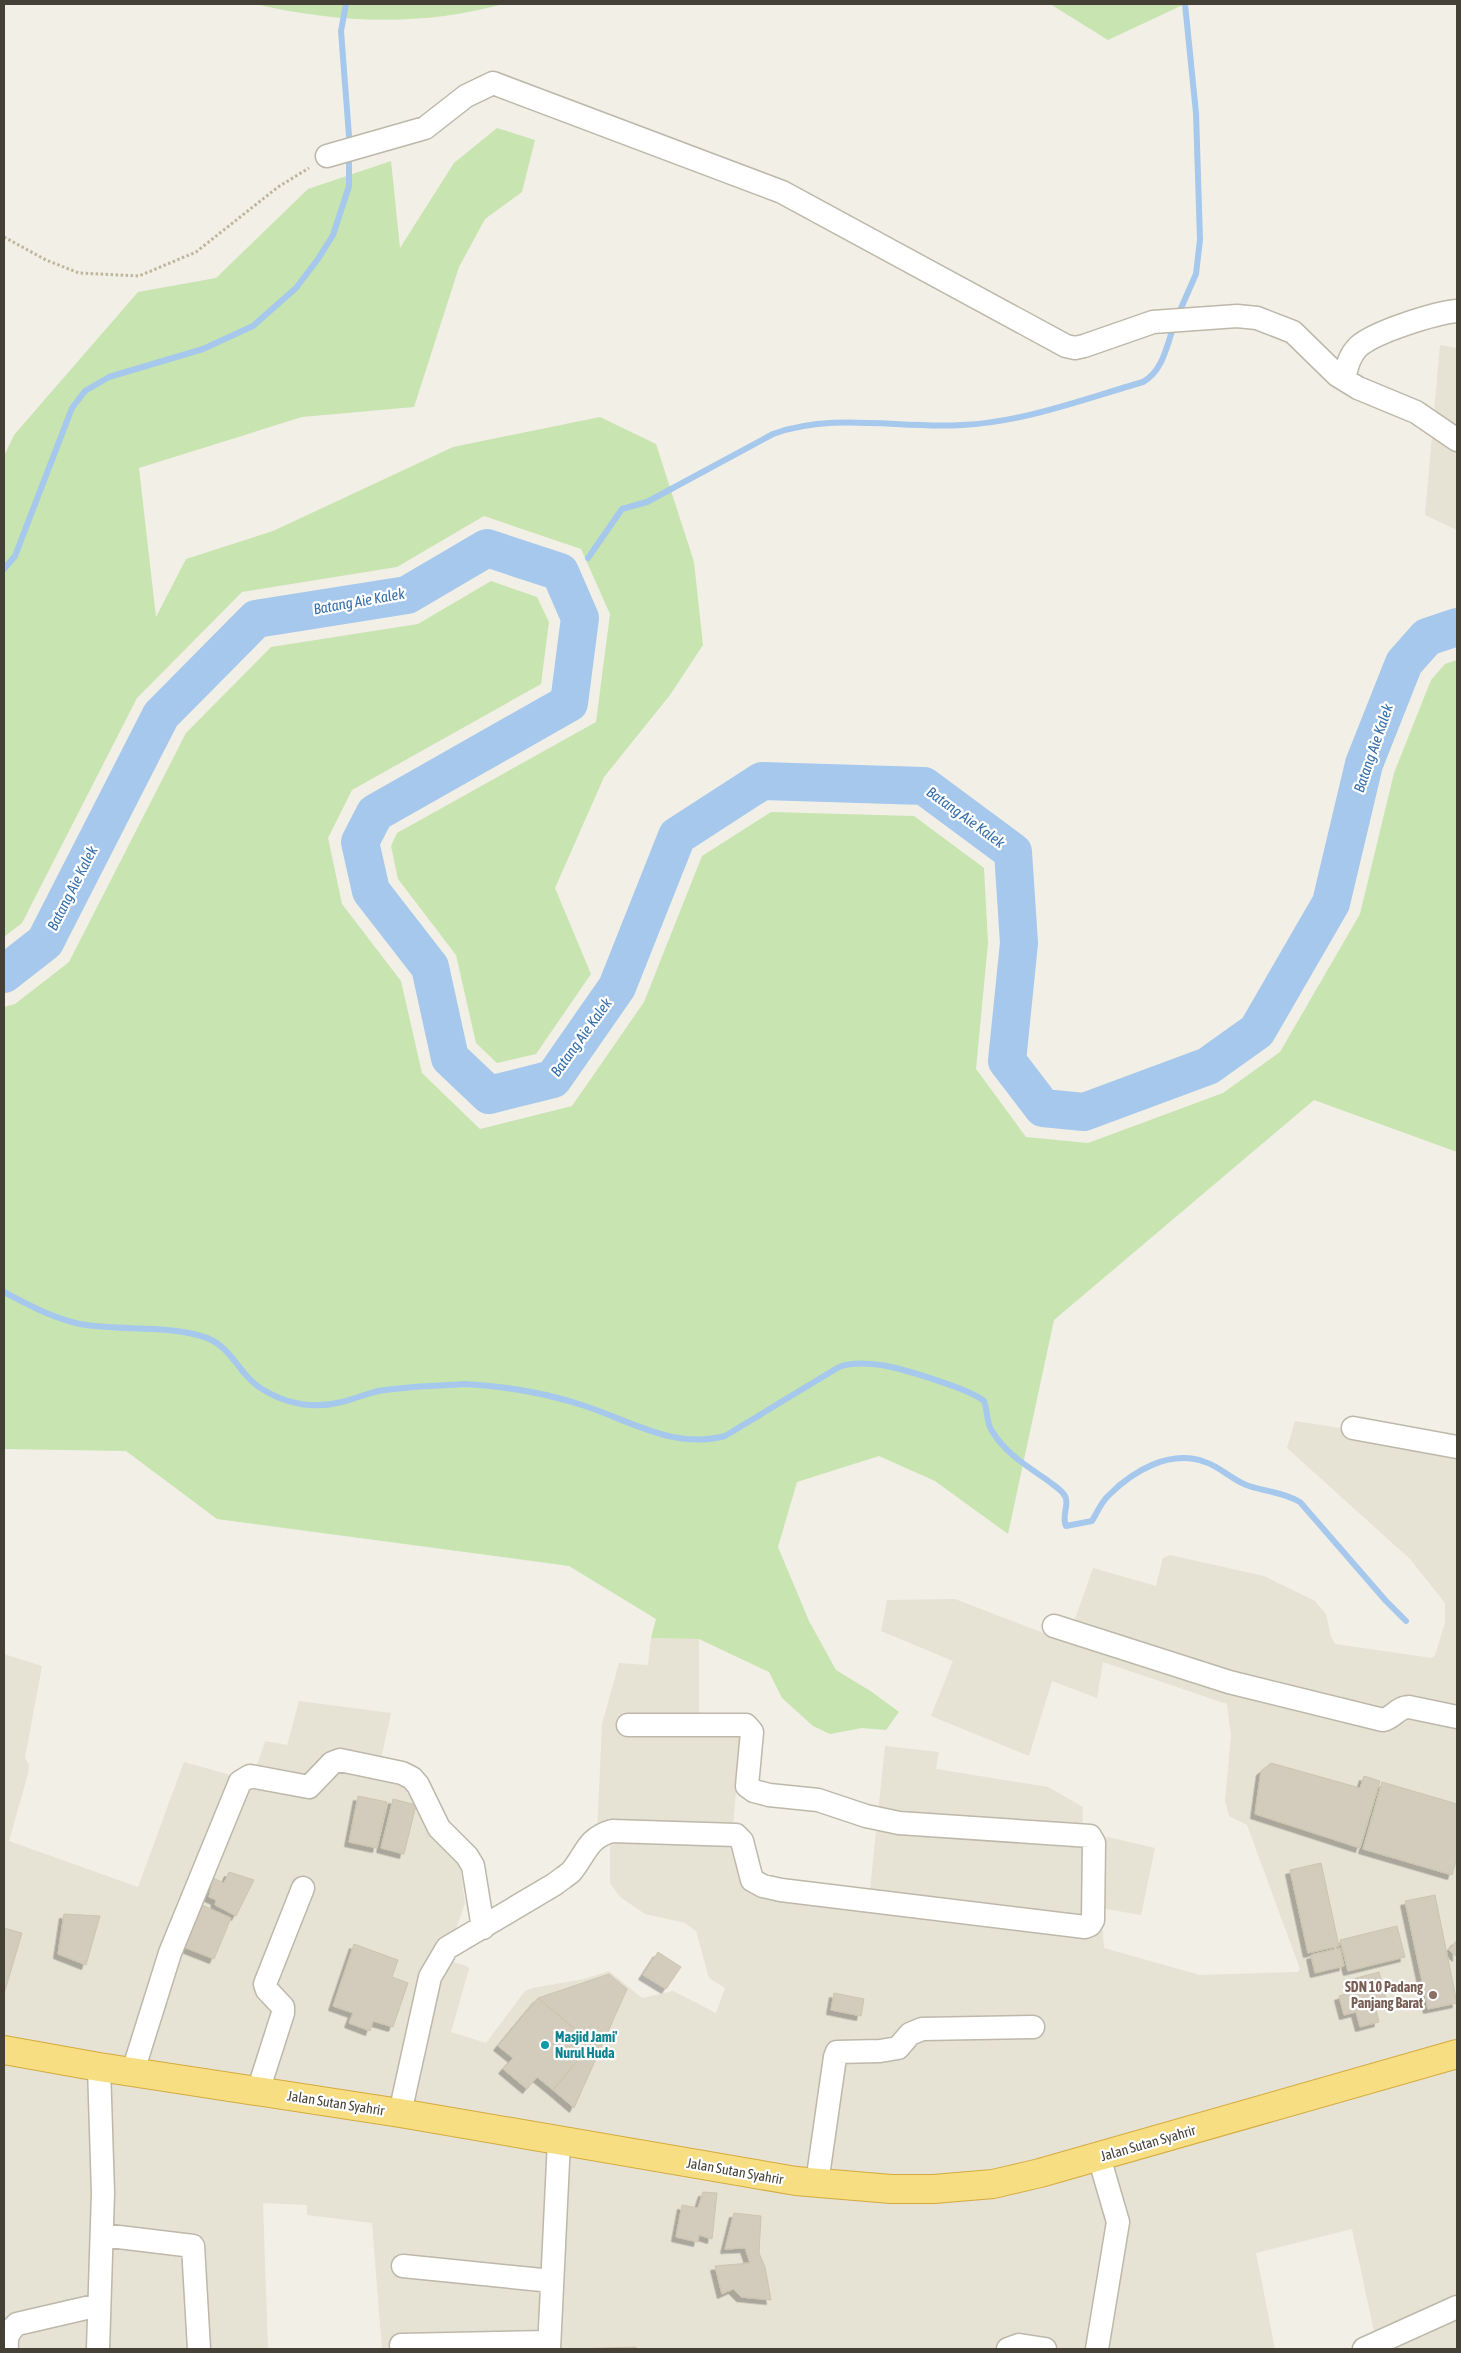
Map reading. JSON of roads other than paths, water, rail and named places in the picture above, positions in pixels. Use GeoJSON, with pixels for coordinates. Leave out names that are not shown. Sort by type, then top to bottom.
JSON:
{"type":"FeatureCollection","features":[{"type":"Feature","properties":{"kind":"highway","name":"Jalan Sutan Syahrir"},"geometry":{"type":"LineString","coordinates":[[4,2050],[99,2067],[400,2113],[817,2183],[891,2189],[962,2188],[993,2184],[1099,2157],[1457,2054]]}},
{"type":"Feature","properties":{"kind":"street"},"geometry":{"type":"LineString","coordinates":[[327,156],[425,128],[466,96],[493,83],[782,192],[1066,346],[1075,348],[1084,346],[1153,322],[1247,316],[1286,327],[1294,332],[1328,368],[1344,379],[1358,388],[1416,412],[1457,440]]}},
{"type":"Feature","properties":{"kind":"street"},"geometry":{"type":"LineString","coordinates":[[1344,379],[1351,356],[1364,342],[1434,315],[1457,311]]}},
{"type":"Feature","properties":{"kind":"street"},"geometry":{"type":"LineString","coordinates":[[1354,1428],[1457,1447]]}},
{"type":"Feature","properties":{"kind":"street"},"geometry":{"type":"LineString","coordinates":[[1054,1626],[1229,1682],[1382,1720],[1388,1719],[1403,1707],[1457,1717]]}},
{"type":"Feature","properties":{"kind":"street"},"geometry":{"type":"LineString","coordinates":[[400,2113],[430,1976],[447,1948],[570,1873],[592,1841],[600,1835],[612,1831],[736,1835],[742,1841],[752,1880],[763,1886],[781,1890],[1085,1926],[1090,1925],[1092,1920],[1094,1843],[1090,1836],[899,1823],[866,1816],[818,1800],[770,1795],[754,1791],[747,1786],[752,1732],[746,1725],[628,1725]]}},
{"type":"Feature","properties":{"kind":"street"},"geometry":{"type":"LineString","coordinates":[[133,2072],[170,1953],[240,1782],[244,1778],[250,1776],[310,1786],[332,1763],[346,1760],[402,1773],[412,1778],[418,1785],[439,1828],[467,1856],[473,1866],[482,1928]]}},
{"type":"Feature","properties":{"kind":"street"},"geometry":{"type":"LineString","coordinates":[[258,2091],[283,2013],[283,2007],[266,1990],[265,1984],[303,1888]]}},
{"type":"Feature","properties":{"kind":"street"},"geometry":{"type":"LineString","coordinates":[[817,2183],[837,2052],[880,2051],[898,2048],[910,2034],[922,2029],[1033,2027]]}},
{"type":"Feature","properties":{"kind":"street"},"geometry":{"type":"LineString","coordinates":[[98,2349],[103,2192],[99,2067]]}},
{"type":"Feature","properties":{"kind":"street"},"geometry":{"type":"LineString","coordinates":[[401,2345],[463,2347],[549,2346],[559,2141]]}},
{"type":"Feature","properties":{"kind":"street"},"geometry":{"type":"LineString","coordinates":[[1097,2349],[1118,2222],[1099,2157]]}},
{"type":"Feature","properties":{"kind":"street"},"geometry":{"type":"LineString","coordinates":[[102,2235],[193,2246],[200,2349]]}},
{"type":"Feature","properties":{"kind":"street"},"geometry":{"type":"LineString","coordinates":[[403,2266],[552,2281]]}},
{"type":"Feature","properties":{"kind":"street"},"geometry":{"type":"LineString","coordinates":[[7,2349],[6,2338],[9,2330],[17,2324],[99,2305]]}},
{"type":"Feature","properties":{"kind":"street"},"geometry":{"type":"LineString","coordinates":[[1364,2349],[1457,2307]]}},
{"type":"Feature","properties":{"kind":"street"},"geometry":{"type":"LineString","coordinates":[[1008,2349],[1019,2345],[1045,2349]]}},
{"type":"Feature","properties":{"kind":"waterway"},"geometry":{"type":"LineString","coordinates":[[4,569],[15,556],[72,408],[85,391],[109,377],[203,349],[253,326],[296,288],[333,235],[349,186],[349,136],[341,31],[346,4]]}},
{"type":"Feature","properties":{"kind":"waterway"},"geometry":{"type":"LineString","coordinates":[[1178,315],[1196,274],[1200,240],[1196,113],[1185,4]]}},
{"type":"Feature","properties":{"kind":"waterway"},"geometry":{"type":"LineString","coordinates":[[588,558],[622,509],[647,502],[773,434],[796,427],[819,424],[867,423],[938,426],[985,423],[1054,409],[1143,382],[1150,377],[1160,364],[1174,325]]}},
{"type":"Feature","properties":{"kind":"waterway","name":"Batang Aie Kalek"},"geometry":{"type":"LineString","coordinates":[[4,974],[45,942],[161,715],[256,619],[407,595],[487,548],[560,572],[580,618],[569,703],[375,813],[360,842],[371,891],[430,967],[450,1058],[489,1095],[553,1079],[617,987],[677,836],[762,781],[924,786],[1013,852],[1019,943],[1007,1061],[1043,1108],[1084,1112],[1208,1066],[1257,1031],[1331,903],[1364,764],[1404,663],[1427,637],[1457,627]]}},
{"type":"Feature","properties":{"kind":"waterway"},"geometry":{"type":"LineString","coordinates":[[4,1292],[50,1315],[80,1324],[171,1330],[201,1336],[211,1340],[227,1352],[253,1383],[271,1394],[290,1402],[321,1405],[346,1401],[378,1391],[399,1388],[465,1384],[479,1385],[509,1388],[553,1397],[582,1405],[652,1431],[688,1439],[725,1436],[839,1367],[860,1363],[891,1367],[951,1385],[984,1401],[990,1428],[997,1439],[1017,1458],[1057,1487],[1065,1496],[1067,1503],[1064,1518],[1066,1526],[1092,1521],[1101,1504],[1109,1495],[1129,1478],[1153,1465],[1179,1458],[1205,1462],[1243,1484],[1275,1492],[1300,1502],[1386,1601],[1406,1621]]}},
{"type":"Feature","properties":{"kind":"place","name":"SDN 10 Padang Panjang Barat"},"geometry":{"type":"Point","coordinates":[1433,1995]}},
{"type":"Feature","properties":{"kind":"place","name":"Masjid Jami' Nurul Huda"},"geometry":{"type":"Point","coordinates":[545,2045]}}]}
